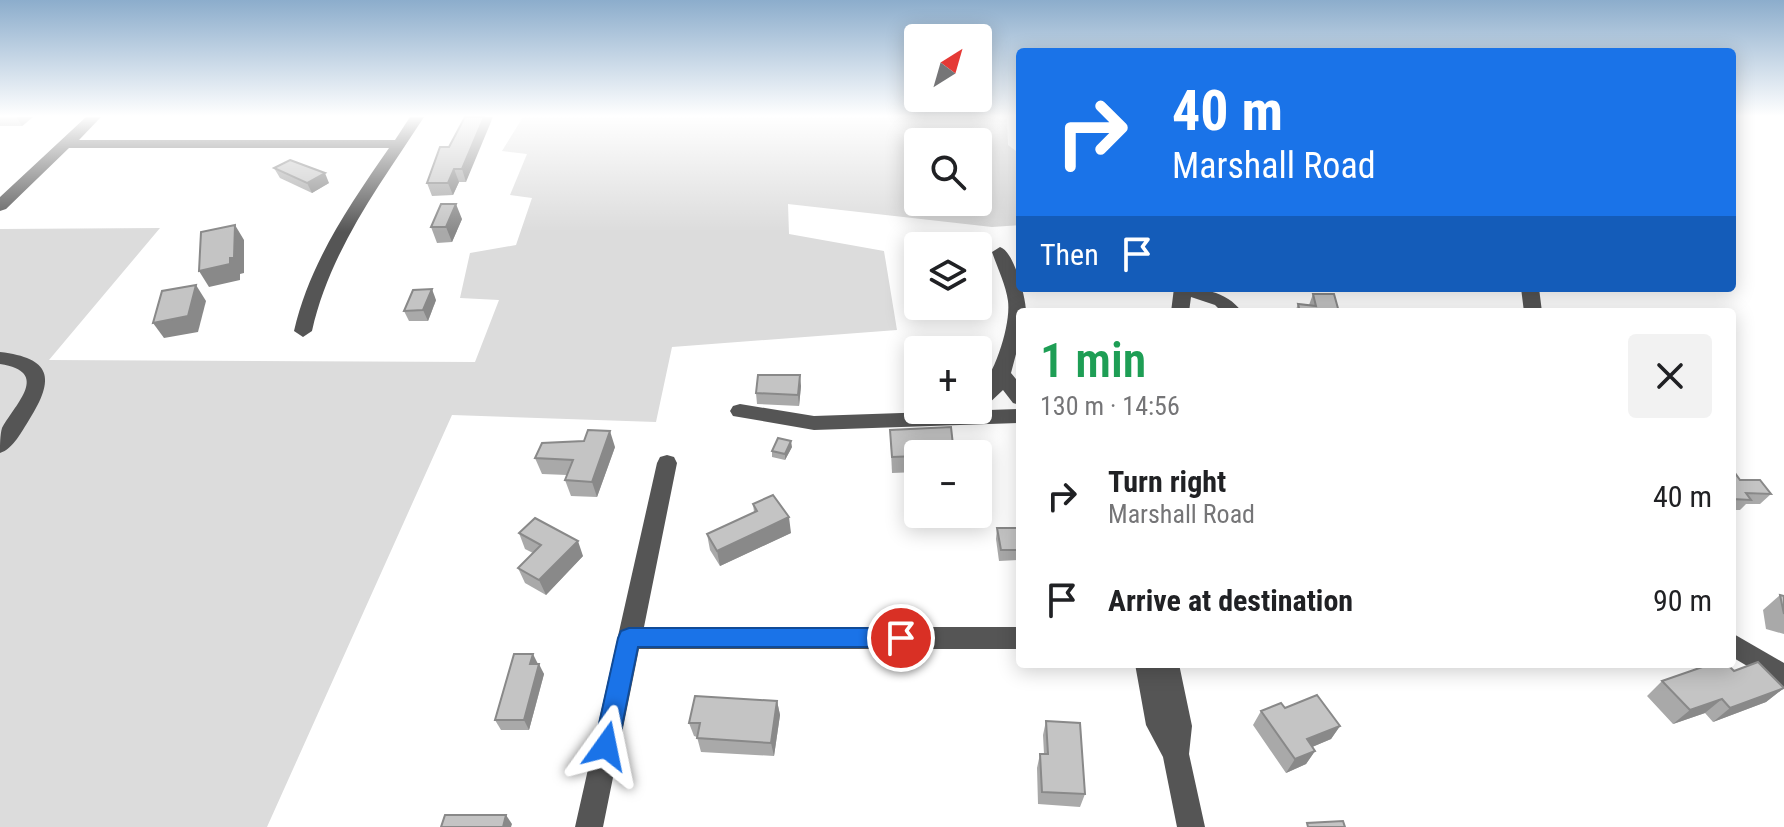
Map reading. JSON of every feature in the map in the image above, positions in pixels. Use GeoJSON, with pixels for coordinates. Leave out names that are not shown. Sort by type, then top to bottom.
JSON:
{"type":"FeatureCollection","features":[{"type":"Feature","properties":{"kind":"street"},"geometry":{"type":"LineString","coordinates":[[0,206],[52,156]]}},
{"type":"Feature","properties":{"kind":"street"},"geometry":{"type":"LineString","coordinates":[[303,331],[307,306],[318,274],[392,156]]}},
{"type":"Feature","properties":{"kind":"street"},"geometry":{"type":"LineString","coordinates":[[1000,252],[1018,308]]}},
{"type":"Feature","properties":{"kind":"street"},"geometry":{"type":"LineString","coordinates":[[1181,299],[1216,299],[1228,308]]}},
{"type":"Feature","properties":{"kind":"street"},"geometry":{"type":"LineString","coordinates":[[992,392],[1002,375],[1016,317]]}},
{"type":"Feature","properties":{"kind":"street"},"geometry":{"type":"LineString","coordinates":[[0,358],[24,362],[33,370],[37,381],[34,400],[0,445]]}},
{"type":"Feature","properties":{"kind":"street"},"geometry":{"type":"LineString","coordinates":[[1002,375],[1016,393]]}},
{"type":"Feature","properties":{"kind":"street"},"geometry":{"type":"LineString","coordinates":[[740,411],[814,423],[904,417]]}},
{"type":"Feature","properties":{"kind":"street"},"geometry":{"type":"LineString","coordinates":[[992,415],[1016,416]]}},
{"type":"Feature","properties":{"kind":"street"},"geometry":{"type":"LineString","coordinates":[[589,827],[667,463]]}},
{"type":"Feature","properties":{"kind":"street"},"geometry":{"type":"LineString","coordinates":[[629,638],[1016,638]]}},
{"type":"Feature","properties":{"kind":"street"},"geometry":{"type":"LineString","coordinates":[[1736,647],[1784,677]]}},
{"type":"Feature","properties":{"kind":"street"},"geometry":{"type":"LineString","coordinates":[[1148,668],[1159,725],[1176,754]]}},
{"type":"Feature","properties":{"kind":"street"},"geometry":{"type":"LineString","coordinates":[[1168,668],[1179,726],[1176,754],[1191,827]]}},
{"type":"Feature","properties":{"kind":"shaded area"},"geometry":{"type":"Polygon","coordinates":[[[526,156],[904,156],[904,216],[992,216],[992,156],[1016,156],[1016,225],[992,227],[788,204],[789,234],[884,251],[897,330],[672,347],[656,422],[452,415],[267,827],[0,827],[0,229],[160,228],[49,360],[475,362],[499,300],[460,298],[470,253],[516,245],[532,198],[510,195],[526,156]]]}},
{"type":"Feature","properties":{"kind":"building"},"geometry":{"type":"Polygon","coordinates":[[[437,156],[468,156],[462,169],[454,169],[448,183],[427,183],[437,156]]]}},
{"type":"Feature","properties":{"kind":"building"},"geometry":{"type":"Polygon","coordinates":[[[290,160],[325,173],[307,183],[274,168],[290,160]]]}},
{"type":"Feature","properties":{"kind":"building"},"geometry":{"type":"Polygon","coordinates":[[[441,204],[456,204],[446,227],[431,227],[441,204]]]}},
{"type":"Feature","properties":{"kind":"building"},"geometry":{"type":"Polygon","coordinates":[[[235,225],[234,258],[230,258],[230,264],[199,271],[201,232],[235,225]]]}},
{"type":"Feature","properties":{"kind":"building"},"geometry":{"type":"Polygon","coordinates":[[[196,285],[188,316],[153,323],[162,291],[196,285]]]}},
{"type":"Feature","properties":{"kind":"building"},"geometry":{"type":"Polygon","coordinates":[[[432,289],[423,310],[404,311],[413,290],[432,289]]]}},
{"type":"Feature","properties":{"kind":"building"},"geometry":{"type":"Polygon","coordinates":[[[1313,294],[1334,294],[1338,308],[1299,308],[1298,304],[1316,306],[1313,294]]]}},
{"type":"Feature","properties":{"kind":"building"},"geometry":{"type":"Polygon","coordinates":[[[758,375],[800,375],[798,395],[756,393],[758,375]]]}},
{"type":"Feature","properties":{"kind":"building"},"geometry":{"type":"Polygon","coordinates":[[[951,427],[952,440],[904,440],[904,457],[892,457],[890,430],[951,427]]]}},
{"type":"Feature","properties":{"kind":"building"},"geometry":{"type":"Polygon","coordinates":[[[588,430],[610,431],[592,482],[565,480],[573,460],[535,458],[542,443],[584,441],[588,430]]]}},
{"type":"Feature","properties":{"kind":"building"},"geometry":{"type":"Polygon","coordinates":[[[778,438],[791,441],[785,454],[772,451],[778,438]]]}},
{"type":"Feature","properties":{"kind":"building"},"geometry":{"type":"Polygon","coordinates":[[[1736,474],[1740,480],[1760,480],[1771,494],[1746,493],[1751,500],[1736,499],[1736,474]]]}},
{"type":"Feature","properties":{"kind":"building"},"geometry":{"type":"Polygon","coordinates":[[[773,495],[789,517],[717,551],[707,534],[757,511],[753,504],[773,495]]]}},
{"type":"Feature","properties":{"kind":"building"},"geometry":{"type":"Polygon","coordinates":[[[535,518],[578,541],[539,580],[518,568],[541,545],[519,533],[535,518]]]}},
{"type":"Feature","properties":{"kind":"building"},"geometry":{"type":"Polygon","coordinates":[[[997,528],[1016,528],[1016,550],[1001,550],[997,528]]]}},
{"type":"Feature","properties":{"kind":"building"},"geometry":{"type":"Polygon","coordinates":[[[514,654],[533,654],[530,664],[539,664],[524,720],[495,720],[514,654]]]}},
{"type":"Feature","properties":{"kind":"building"},"geometry":{"type":"Polygon","coordinates":[[[1758,662],[1784,688],[1730,708],[1722,699],[1690,710],[1662,681],[1699,668],[1731,668],[1734,671],[1758,662]]]}},
{"type":"Feature","properties":{"kind":"building"},"geometry":{"type":"Polygon","coordinates":[[[1317,695],[1340,726],[1307,739],[1315,751],[1295,759],[1261,711],[1281,703],[1285,708],[1317,695]]]}},
{"type":"Feature","properties":{"kind":"building"},"geometry":{"type":"Polygon","coordinates":[[[695,696],[777,701],[771,743],[697,738],[700,723],[689,723],[695,696]]]}},
{"type":"Feature","properties":{"kind":"building"},"geometry":{"type":"Polygon","coordinates":[[[1046,721],[1080,723],[1085,794],[1042,792],[1040,754],[1048,754],[1046,721]]]}},
{"type":"Feature","properties":{"kind":"building"},"geometry":{"type":"Polygon","coordinates":[[[445,815],[506,815],[503,827],[441,827],[445,815]]]}},
{"type":"Feature","properties":{"kind":"building"},"geometry":{"type":"Polygon","coordinates":[[[1343,821],[1345,827],[1308,827],[1307,823],[1343,821]]]}},
{"type":"Feature","properties":{"kind":"route"},"geometry":{"type":"LineString","coordinates":[[606,746],[629,638],[901,638]]}}]}
